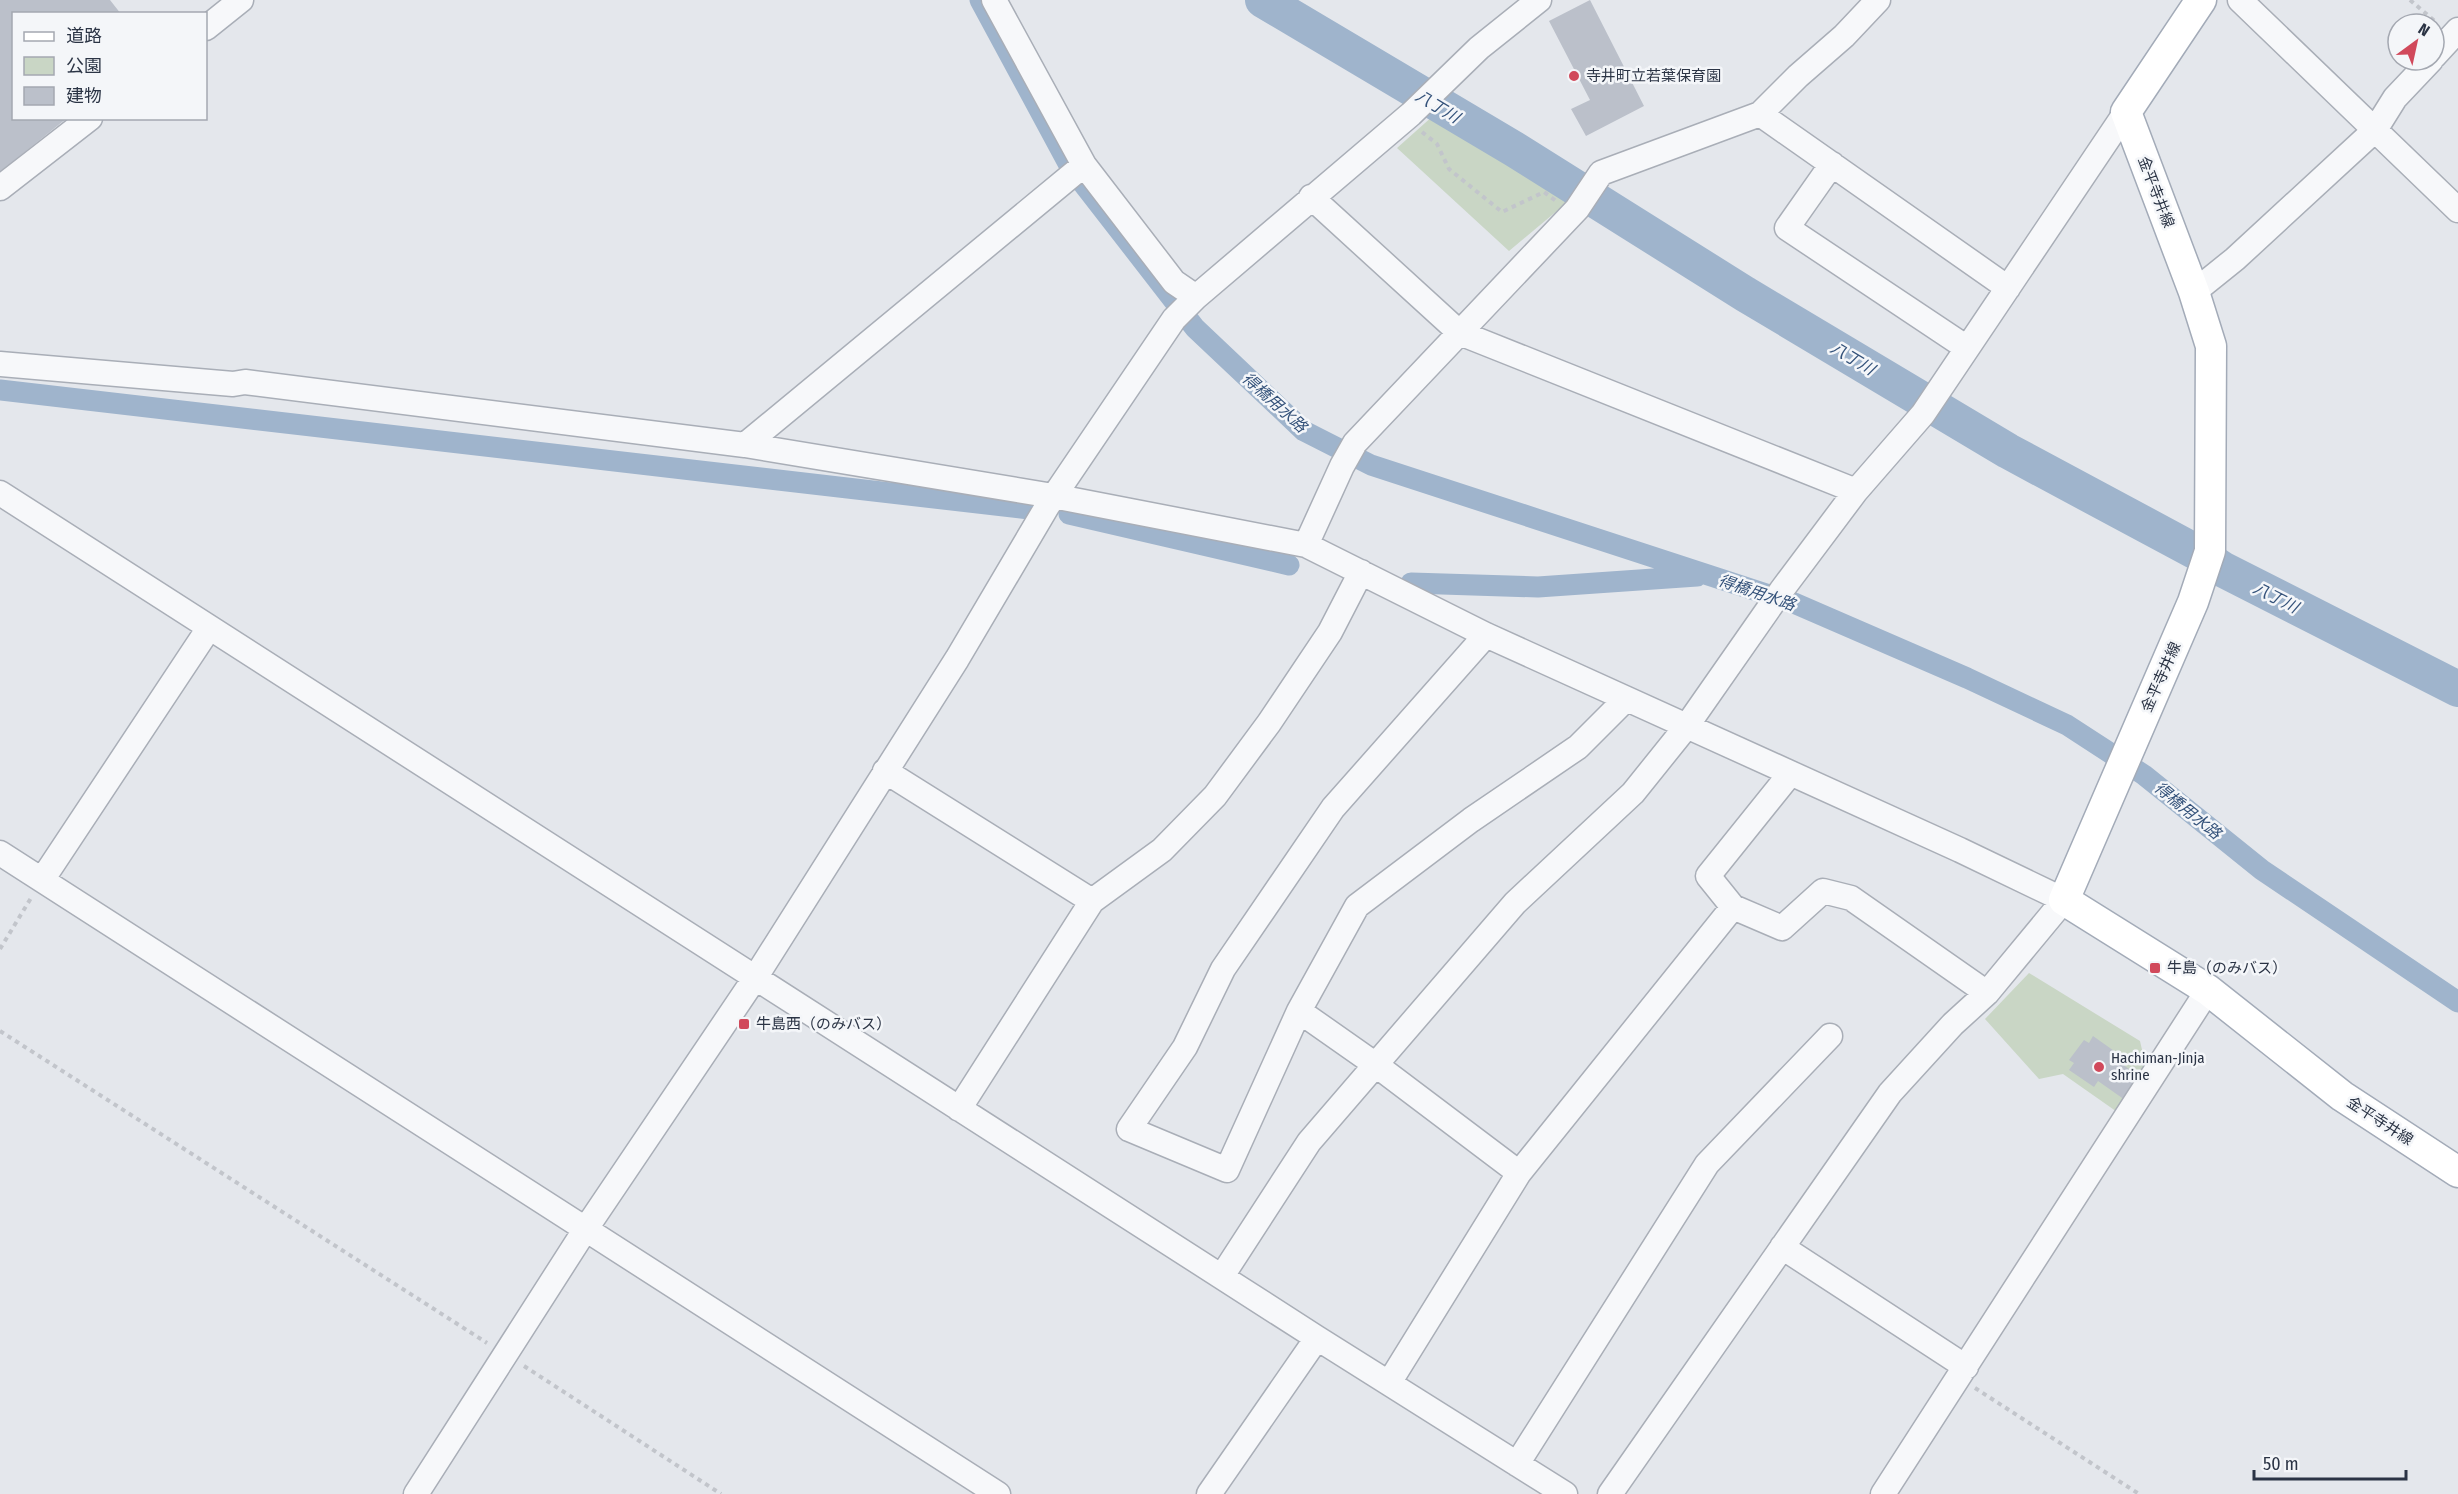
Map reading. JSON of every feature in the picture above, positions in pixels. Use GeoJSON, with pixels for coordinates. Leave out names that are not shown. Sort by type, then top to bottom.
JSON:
{"type":"FeatureCollection","features":[{"type":"Feature","properties":{"kind":"main road"},"geometry":{"type":"LineString","coordinates":[[2126,112],[2200,0]]}},
{"type":"Feature","properties":{"kind":"main road","name":"金平寺井線"},"geometry":{"type":"LineString","coordinates":[[2126,112],[2194,292],[2211,346],[2211,551],[2193,603],[2064,900],[2208,990],[2342,1096],[2458,1172]]}},
{"type":"Feature","properties":{"kind":"street"},"geometry":{"type":"LineString","coordinates":[[207,27],[241,0]]}},
{"type":"Feature","properties":{"kind":"street"},"geometry":{"type":"LineString","coordinates":[[994,0],[1084,165],[1174,282],[1186,307]]}},
{"type":"Feature","properties":{"kind":"street"},"geometry":{"type":"LineString","coordinates":[[416,1494],[585,1230],[755,978],[957,659],[1046,508],[1186,307],[1311,197],[1408,116],[1479,48],[1539,0]]}},
{"type":"Feature","properties":{"kind":"street"},"geometry":{"type":"LineString","coordinates":[[1306,545],[1355,443],[1575,212],[1601,173],[1760,114],[1798,75],[1844,36],[1878,0]]}},
{"type":"Feature","properties":{"kind":"street"},"geometry":{"type":"LineString","coordinates":[[2240,0],[2458,210]]}},
{"type":"Feature","properties":{"kind":"street"},"geometry":{"type":"LineString","coordinates":[[2194,292],[2235,259],[2375,130],[2395,98],[2420,72]]}},
{"type":"Feature","properties":{"kind":"street"},"geometry":{"type":"LineString","coordinates":[[1222,1276],[1309,1142],[1515,903],[1632,793],[1686,727],[1774,600],[1856,491],[1923,414],[2126,112]]}},
{"type":"Feature","properties":{"kind":"street"},"geometry":{"type":"LineString","coordinates":[[1760,114],[2008,288]]}},
{"type":"Feature","properties":{"kind":"street"},"geometry":{"type":"LineString","coordinates":[[0,188],[87,120]]}},
{"type":"Feature","properties":{"kind":"street"},"geometry":{"type":"LineString","coordinates":[[1832,164],[1787,228],[1967,348]]}},
{"type":"Feature","properties":{"kind":"street"},"geometry":{"type":"LineString","coordinates":[[745,445],[1084,165]]}},
{"type":"Feature","properties":{"kind":"street"},"geometry":{"type":"LineString","coordinates":[[1311,197],[1460,333],[1856,491]]}},
{"type":"Feature","properties":{"kind":"street"},"geometry":{"type":"LineString","coordinates":[[0,364],[233,384],[245,382],[745,445],[1046,508],[1306,545],[1486,635],[1960,850],[2064,900],[1987,993],[1953,1024],[1890,1093],[1610,1494]]}},
{"type":"Feature","properties":{"kind":"street"},"geometry":{"type":"LineString","coordinates":[[0,493],[1317,1338],[1565,1494]]}},
{"type":"Feature","properties":{"kind":"street"},"geometry":{"type":"LineString","coordinates":[[959,1109],[1092,901],[1162,850],[1215,796],[1269,723],[1330,632],[1361,572]]}},
{"type":"Feature","properties":{"kind":"street"},"geometry":{"type":"LineString","coordinates":[[42,879],[209,628]]}},
{"type":"Feature","properties":{"kind":"street"},"geometry":{"type":"LineString","coordinates":[[1486,635],[1333,808],[1223,969],[1185,1047],[1129,1129],[1227,1170],[1299,1011],[1357,906],[1471,820],[1578,747],[1626,699]]}},
{"type":"Feature","properties":{"kind":"street"},"geometry":{"type":"LineString","coordinates":[[885,771],[1092,901]]}},
{"type":"Feature","properties":{"kind":"street"},"geometry":{"type":"LineString","coordinates":[[1790,774],[1708,876],[1733,907],[1782,928],[1823,891],[1851,898],[1987,993]]}},
{"type":"Feature","properties":{"kind":"street"},"geometry":{"type":"LineString","coordinates":[[0,853],[998,1494]]}},
{"type":"Feature","properties":{"kind":"street"},"geometry":{"type":"LineString","coordinates":[[1389,1383],[1519,1173],[1733,907]]}},
{"type":"Feature","properties":{"kind":"street"},"geometry":{"type":"LineString","coordinates":[[1883,1494],[2208,990]]}},
{"type":"Feature","properties":{"kind":"street"},"geometry":{"type":"LineString","coordinates":[[1299,1011],[1376,1065],[1519,1173]]}},
{"type":"Feature","properties":{"kind":"street"},"geometry":{"type":"LineString","coordinates":[[1517,1464],[1707,1164],[1830,1036]]}},
{"type":"Feature","properties":{"kind":"street"},"geometry":{"type":"LineString","coordinates":[[1782,1247],[1962,1372]]}},
{"type":"Feature","properties":{"kind":"street"},"geometry":{"type":"LineString","coordinates":[[1209,1494],[1317,1338]]}},
{"type":"Feature","properties":{"kind":"path"},"geometry":{"type":"LineString","coordinates":[[2410,0],[2456,33]]}},
{"type":"Feature","properties":{"kind":"path"},"geometry":{"type":"LineString","coordinates":[[1408,116],[1437,144],[1449,169],[1502,212],[1544,192],[1575,212]]}},
{"type":"Feature","properties":{"kind":"path"},"geometry":{"type":"LineString","coordinates":[[0,950],[42,879]]}},
{"type":"Feature","properties":{"kind":"path"},"geometry":{"type":"LineString","coordinates":[[0,1031],[721,1494]]}},
{"type":"Feature","properties":{"kind":"path"},"geometry":{"type":"LineString","coordinates":[[1962,1372],[2139,1494]]}},
{"type":"Feature","properties":{"kind":"green space"},"geometry":{"type":"Polygon","coordinates":[[[1434,115],[1570,200],[1509,251],[1397,148],[1434,115]]]}},
{"type":"Feature","properties":{"kind":"green space"},"geometry":{"type":"Polygon","coordinates":[[[2029,973],[2140,1041],[2148,1076],[2120,1114],[2063,1074],[2039,1079],[1985,1019],[2029,973]]]}},
{"type":"Feature","properties":{"kind":"building"},"geometry":{"type":"Polygon","coordinates":[[[0,0],[110,0],[119,12],[12,12],[12,120],[65,120],[0,172],[0,0]]]}},
{"type":"Feature","properties":{"kind":"building"},"geometry":{"type":"Polygon","coordinates":[[[1590,0],[1644,106],[1586,136],[1571,109],[1590,100],[1549,21],[1590,0]]]}},
{"type":"Feature","properties":{"kind":"building","name":"Hachiman-Jinja shrine"},"geometry":{"type":"Polygon","coordinates":[[[2093,1036],[2117,1053],[2114,1058],[2141,1078],[2125,1100],[2098,1081],[2094,1087],[2069,1070],[2074,1063],[2069,1060],[2084,1040],[2089,1043],[2093,1036]]]}},
{"type":"Feature","properties":{"kind":"waterway","name":"得橋用水路"},"geometry":{"type":"LineString","coordinates":[[980,0],[1069,165]]}},
{"type":"Feature","properties":{"kind":"waterway","name":"八丁川"},"geometry":{"type":"LineString","coordinates":[[1263,0],[1514,149],[1745,294],[2008,451],[2198,553],[2222,569],[2458,689]]}},
{"type":"Feature","properties":{"kind":"waterway","name":"得橋用水路"},"geometry":{"type":"LineString","coordinates":[[1081,181],[1195,328],[1304,431],[1371,465],[1794,603],[1967,678],[2067,725],[2144,775],[2262,870],[2458,1002]]}},
{"type":"Feature","properties":{"kind":"waterway"},"geometry":{"type":"LineString","coordinates":[[0,390],[1029,509]]}},
{"type":"Feature","properties":{"kind":"waterway"},"geometry":{"type":"LineString","coordinates":[[1069,514],[1289,565]]}},
{"type":"Feature","properties":{"kind":"waterway"},"geometry":{"type":"LineString","coordinates":[[1411,583],[1538,587],[1697,576]]}},
{"type":"Feature","properties":{"kind":"place","name":"寺井町立若葉保育園"},"geometry":{"type":"Point","coordinates":[1574,76]}},
{"type":"Feature","properties":{"kind":"place","name":"牛島（のみバス）"},"geometry":{"type":"Point","coordinates":[2155,968]}},
{"type":"Feature","properties":{"kind":"place","name":"牛島西（のみバス）"},"geometry":{"type":"Point","coordinates":[744,1024]}},
{"type":"Feature","properties":{"kind":"place","name":"Hachiman-Jinja shrine"},"geometry":{"type":"Point","coordinates":[2099,1067]}}]}
